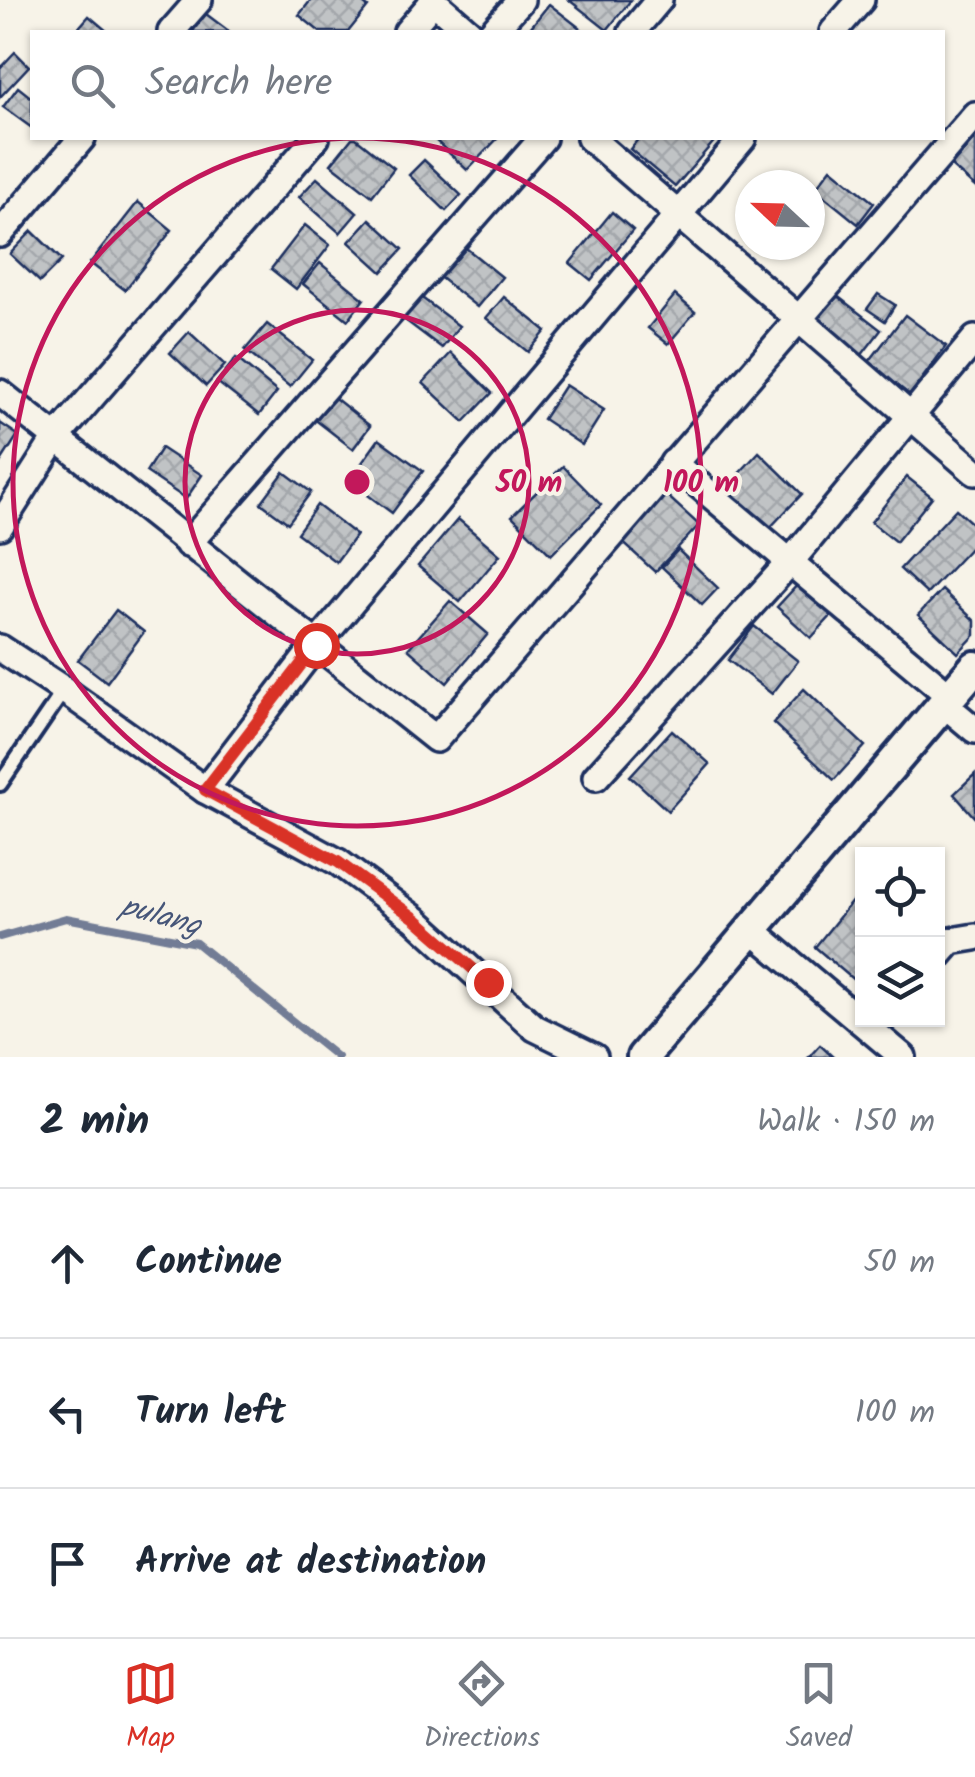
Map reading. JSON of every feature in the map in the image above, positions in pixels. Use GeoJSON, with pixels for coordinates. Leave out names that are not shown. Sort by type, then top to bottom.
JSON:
{"type":"FeatureCollection","features":[{"type":"Feature","properties":{"kind":"street"},"geometry":{"type":"LineString","coordinates":[[174,30],[199,0]]}},
{"type":"Feature","properties":{"kind":"street"},"geometry":{"type":"LineString","coordinates":[[494,30],[521,0]]}},
{"type":"Feature","properties":{"kind":"street"},"geometry":{"type":"LineString","coordinates":[[634,30],[659,0]]}},
{"type":"Feature","properties":{"kind":"street"},"geometry":{"type":"LineString","coordinates":[[836,30],[861,0]]}},
{"type":"Feature","properties":{"kind":"street"},"geometry":{"type":"LineString","coordinates":[[408,30],[432,1],[467,30]]}},
{"type":"Feature","properties":{"kind":"street"},"geometry":{"type":"LineString","coordinates":[[0,392],[436,739],[975,115]]}},
{"type":"Feature","properties":{"kind":"street"},"geometry":{"type":"LineString","coordinates":[[3,225],[80,140]]}},
{"type":"Feature","properties":{"kind":"street"},"geometry":{"type":"LineString","coordinates":[[0,526],[56,438],[314,140]]}},
{"type":"Feature","properties":{"kind":"street"},"geometry":{"type":"LineString","coordinates":[[188,544],[540,140]]}},
{"type":"Feature","properties":{"kind":"street"},"geometry":{"type":"LineString","coordinates":[[592,140],[975,472]]}},
{"type":"Feature","properties":{"kind":"street"},"geometry":{"type":"LineString","coordinates":[[205,790],[316,645],[741,140]]}},
{"type":"Feature","properties":{"kind":"street"},"geometry":{"type":"LineString","coordinates":[[596,777],[790,562],[975,339]]}},
{"type":"Feature","properties":{"kind":"street"},"geometry":{"type":"LineString","coordinates":[[672,463],[947,700],[975,730]]}},
{"type":"Feature","properties":{"kind":"street"},"geometry":{"type":"LineString","coordinates":[[0,648],[205,790],[338,862],[416,919],[535,1028],[594,1057]]}},
{"type":"Feature","properties":{"kind":"street"},"geometry":{"type":"LineString","coordinates":[[643,1057],[975,666]]}},
{"type":"Feature","properties":{"kind":"street"},"geometry":{"type":"LineString","coordinates":[[753,931],[855,1009]]}},
{"type":"Feature","properties":{"kind":"street"},"geometry":{"type":"LineString","coordinates":[[945,947],[950,941],[975,937]]}},
{"type":"Feature","properties":{"kind":"street"},"geometry":{"type":"LineString","coordinates":[[879,1027],[903,1057]]}},
{"type":"Feature","properties":{"kind":"lane"},"geometry":{"type":"LineString","coordinates":[[0,784],[64,690]]}},
{"type":"Feature","properties":{"kind":"building"},"geometry":{"type":"Polygon","coordinates":[[[311,0],[359,0],[368,7],[350,30],[318,30],[299,15],[311,0]]]}},
{"type":"Feature","properties":{"kind":"building"},"geometry":{"type":"Polygon","coordinates":[[[569,0],[631,0],[607,30],[569,0]]]}},
{"type":"Feature","properties":{"kind":"building"},"geometry":{"type":"Polygon","coordinates":[[[549,4],[582,30],[529,30],[549,4]]]}},
{"type":"Feature","properties":{"kind":"building"},"geometry":{"type":"Polygon","coordinates":[[[206,14],[227,30],[194,30],[206,14]]]}},
{"type":"Feature","properties":{"kind":"building"},"geometry":{"type":"Polygon","coordinates":[[[89,16],[106,30],[77,30],[89,16]]]}},
{"type":"Feature","properties":{"kind":"building"},"geometry":{"type":"Polygon","coordinates":[[[15,52],[29,66],[0,97],[0,68],[15,52]]]}},
{"type":"Feature","properties":{"kind":"building"},"geometry":{"type":"Polygon","coordinates":[[[18,87],[30,96],[30,127],[3,107],[18,87]]]}},
{"type":"Feature","properties":{"kind":"building"},"geometry":{"type":"Polygon","coordinates":[[[975,138],[975,187],[951,166],[975,138]]]}},
{"type":"Feature","properties":{"kind":"building"},"geometry":{"type":"Polygon","coordinates":[[[350,140],[359,140],[394,168],[372,196],[331,164],[350,140]]]}},
{"type":"Feature","properties":{"kind":"building"},"geometry":{"type":"Polygon","coordinates":[[[435,140],[496,140],[467,170],[435,140]]]}},
{"type":"Feature","properties":{"kind":"building"},"geometry":{"type":"Polygon","coordinates":[[[637,140],[715,140],[675,187],[630,149],[637,140]]]}},
{"type":"Feature","properties":{"kind":"building"},"geometry":{"type":"Polygon","coordinates":[[[424,160],[461,195],[446,211],[409,175],[424,160]]]}},
{"type":"Feature","properties":{"kind":"building"},"geometry":{"type":"Polygon","coordinates":[[[831,168],[874,203],[858,224],[825,197],[825,176],[831,168]]]}},
{"type":"Feature","properties":{"kind":"building"},"geometry":{"type":"Polygon","coordinates":[[[317,178],[357,213],[340,233],[299,197],[317,178]]]}},
{"type":"Feature","properties":{"kind":"building"},"geometry":{"type":"Polygon","coordinates":[[[138,202],[172,230],[125,290],[90,263],[138,202]]]}},
{"type":"Feature","properties":{"kind":"building"},"geometry":{"type":"Polygon","coordinates":[[[612,212],[633,230],[591,280],[570,263],[612,212]]]}},
{"type":"Feature","properties":{"kind":"building"},"geometry":{"type":"Polygon","coordinates":[[[370,219],[403,249],[382,272],[349,242],[370,219]]]}},
{"type":"Feature","properties":{"kind":"building"},"geometry":{"type":"Polygon","coordinates":[[[305,225],[330,245],[296,289],[271,269],[305,225]]]}},
{"type":"Feature","properties":{"kind":"building"},"geometry":{"type":"Polygon","coordinates":[[[32,231],[62,260],[40,282],[10,254],[32,231]]]}},
{"type":"Feature","properties":{"kind":"building"},"geometry":{"type":"Polygon","coordinates":[[[461,244],[502,277],[477,307],[437,275],[461,244]]]}},
{"type":"Feature","properties":{"kind":"building"},"geometry":{"type":"Polygon","coordinates":[[[320,263],[364,299],[348,320],[303,284],[320,263]]]}},
{"type":"Feature","properties":{"kind":"building"},"geometry":{"type":"Polygon","coordinates":[[[878,294],[895,305],[885,321],[867,309],[878,294]]]}},
{"type":"Feature","properties":{"kind":"building"},"geometry":{"type":"Polygon","coordinates":[[[418,295],[459,326],[442,348],[401,317],[418,295]]]}},
{"type":"Feature","properties":{"kind":"building"},"geometry":{"type":"Polygon","coordinates":[[[675,295],[695,312],[668,344],[648,328],[675,295]]]}},
{"type":"Feature","properties":{"kind":"building"},"geometry":{"type":"Polygon","coordinates":[[[836,295],[881,330],[861,356],[816,322],[836,295]]]}},
{"type":"Feature","properties":{"kind":"building"},"geometry":{"type":"Polygon","coordinates":[[[504,297],[546,331],[528,352],[486,318],[504,297]]]}},
{"type":"Feature","properties":{"kind":"building"},"geometry":{"type":"Polygon","coordinates":[[[905,315],[946,346],[910,395],[868,363],[905,315]]]}},
{"type":"Feature","properties":{"kind":"building"},"geometry":{"type":"Polygon","coordinates":[[[267,324],[312,360],[290,387],[245,350],[267,324]]]}},
{"type":"Feature","properties":{"kind":"building"},"geometry":{"type":"Polygon","coordinates":[[[189,332],[225,365],[206,386],[170,353],[189,332]]]}},
{"type":"Feature","properties":{"kind":"building"},"geometry":{"type":"Polygon","coordinates":[[[451,353],[492,393],[464,422],[423,383],[451,353]]]}},
{"type":"Feature","properties":{"kind":"building"},"geometry":{"type":"Polygon","coordinates":[[[236,358],[277,392],[259,415],[217,382],[236,358]]]}},
{"type":"Feature","properties":{"kind":"building"},"geometry":{"type":"Polygon","coordinates":[[[565,385],[604,410],[582,445],[543,419],[565,385]]]}},
{"type":"Feature","properties":{"kind":"building"},"geometry":{"type":"Polygon","coordinates":[[[331,395],[370,426],[353,449],[313,418],[331,395]]]}},
{"type":"Feature","properties":{"kind":"building"},"geometry":{"type":"Polygon","coordinates":[[[0,423],[18,435],[0,463],[0,423]]]}},
{"type":"Feature","properties":{"kind":"building"},"geometry":{"type":"Polygon","coordinates":[[[379,439],[423,471],[392,513],[349,481],[379,439]]]}},
{"type":"Feature","properties":{"kind":"building"},"geometry":{"type":"Polygon","coordinates":[[[161,448],[202,475],[186,499],[146,472],[161,448]]]}},
{"type":"Feature","properties":{"kind":"building"},"geometry":{"type":"Polygon","coordinates":[[[759,452],[802,494],[763,535],[720,494],[759,452]]]}},
{"type":"Feature","properties":{"kind":"building"},"geometry":{"type":"Polygon","coordinates":[[[563,466],[601,505],[551,555],[512,516],[563,466]]]}},
{"type":"Feature","properties":{"kind":"building"},"geometry":{"type":"Polygon","coordinates":[[[284,472],[311,492],[288,523],[261,503],[284,472]]]}},
{"type":"Feature","properties":{"kind":"building"},"geometry":{"type":"Polygon","coordinates":[[[907,477],[932,497],[896,542],[871,522],[907,477]]]}},
{"type":"Feature","properties":{"kind":"building"},"geometry":{"type":"Polygon","coordinates":[[[662,491],[699,525],[655,572],[618,538],[662,491]]]}},
{"type":"Feature","properties":{"kind":"building"},"geometry":{"type":"Polygon","coordinates":[[[317,505],[356,535],[336,562],[297,533],[317,505]]]}},
{"type":"Feature","properties":{"kind":"building"},"geometry":{"type":"Polygon","coordinates":[[[956,509],[975,526],[975,543],[927,594],[900,569],[956,509]]]}},
{"type":"Feature","properties":{"kind":"building"},"geometry":{"type":"Polygon","coordinates":[[[458,519],[500,555],[460,602],[418,566],[458,519]]]}},
{"type":"Feature","properties":{"kind":"building"},"geometry":{"type":"Polygon","coordinates":[[[678,550],[718,588],[702,605],[662,567],[678,550]]]}},
{"type":"Feature","properties":{"kind":"building"},"geometry":{"type":"Polygon","coordinates":[[[800,582],[833,614],[811,638],[777,607],[800,582]]]}},
{"type":"Feature","properties":{"kind":"building"},"geometry":{"type":"Polygon","coordinates":[[[942,590],[975,621],[975,635],[958,653],[918,615],[942,590]]]}},
{"type":"Feature","properties":{"kind":"building"},"geometry":{"type":"Polygon","coordinates":[[[450,601],[488,634],[447,683],[408,649],[450,601]]]}},
{"type":"Feature","properties":{"kind":"building"},"geometry":{"type":"Polygon","coordinates":[[[116,610],[144,632],[107,682],[78,660],[116,610]]]}},
{"type":"Feature","properties":{"kind":"building"},"geometry":{"type":"Polygon","coordinates":[[[754,626],[798,661],[772,694],[728,660],[754,626]]]}},
{"type":"Feature","properties":{"kind":"building"},"geometry":{"type":"Polygon","coordinates":[[[804,689],[865,746],[834,780],[773,723],[804,689]]]}},
{"type":"Feature","properties":{"kind":"building"},"geometry":{"type":"Polygon","coordinates":[[[672,730],[710,764],[668,811],[630,776],[672,730]]]}},
{"type":"Feature","properties":{"kind":"building"},"geometry":{"type":"Polygon","coordinates":[[[975,774],[975,818],[954,794],[975,774]]]}},
{"type":"Feature","properties":{"kind":"building"},"geometry":{"type":"Polygon","coordinates":[[[855,898],[855,981],[815,947],[855,898]]]}},
{"type":"Feature","properties":{"kind":"building"},"geometry":{"type":"Polygon","coordinates":[[[820,1045],[833,1057],[809,1057],[820,1045]]]}},
{"type":"Feature","properties":{"kind":"waterway","name":"pulang"},"geometry":{"type":"LineString","coordinates":[[0,937],[66,918],[196,943],[337,1057]]}},
{"type":"Feature","properties":{"kind":"route"},"geometry":{"type":"LineString","coordinates":[[316,645],[205,790],[338,862],[416,919],[488,982]]}}]}
